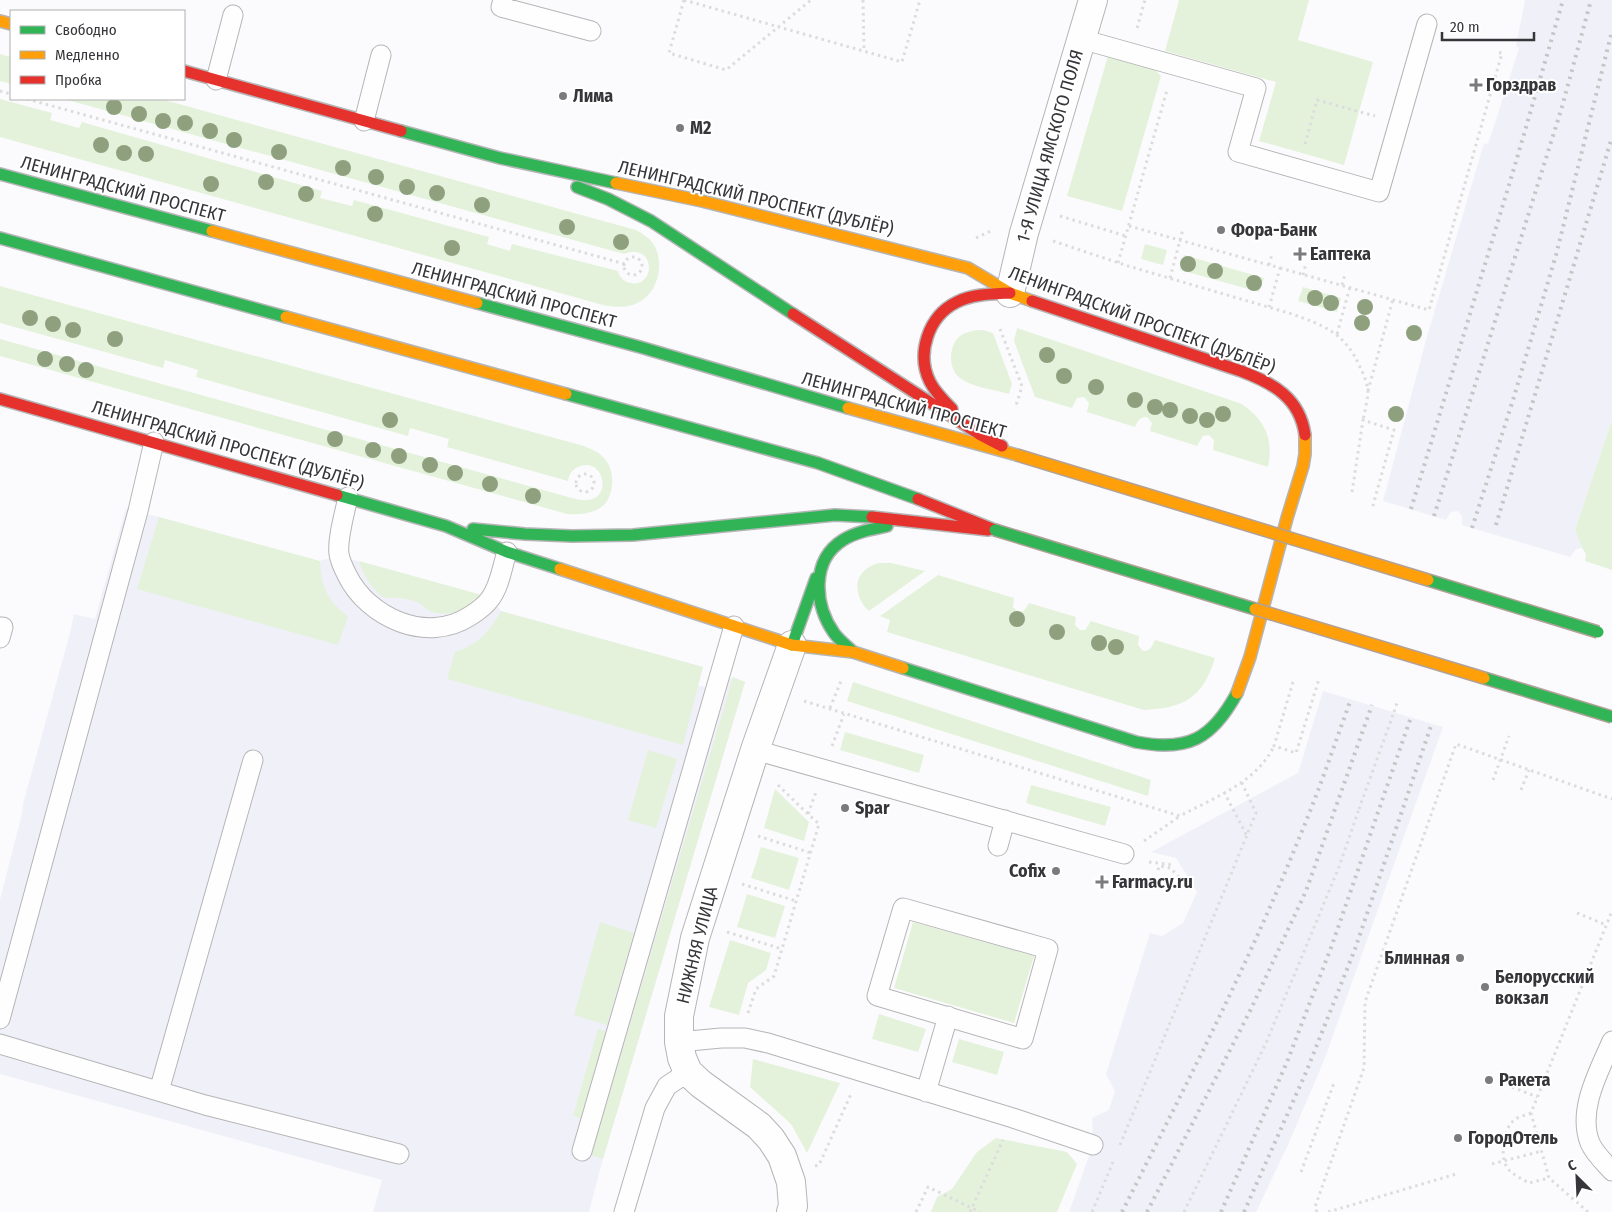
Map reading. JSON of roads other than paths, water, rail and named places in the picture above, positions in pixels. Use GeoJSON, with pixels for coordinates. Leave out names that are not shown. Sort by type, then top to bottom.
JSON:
{"type":"FeatureCollection","features":[{"type":"Feature","properties":{"kind":"main road","name":"ЛЕНИНГРАДСКИЙ ПРОСПЕКТ (ДУБЛЁР)"},"geometry":{"type":"LineString","coordinates":[[0,398],[446,526],[507,552],[792,645],[853,652],[1136,742],[1171,746],[1188,743],[1204,735],[1215,725],[1233,700],[1249,658],[1305,457],[1306,441],[1303,424],[1296,409],[1280,390],[1268,382],[1010,293],[968,268],[702,201],[500,158],[185,72]]}},
{"type":"Feature","properties":{"kind":"main road","name":"ЛЕНИНГРАДСКИЙ ПРОСПЕКТ (ДУБЛЁР)"},"geometry":{"type":"LineString","coordinates":[[500,158],[608,199],[651,221],[875,368],[979,434],[1018,455]]}},
{"type":"Feature","properties":{"kind":"main road","name":"ЛЕНИНГРАДСКИЙ ПРОСПЕКТ"},"geometry":{"type":"LineString","coordinates":[[0,174],[640,347],[776,388],[1018,455]]}},
{"type":"Feature","properties":{"kind":"main road"},"geometry":{"type":"LineString","coordinates":[[0,238],[818,463],[936,506],[995,530],[1612,717]]}},
{"type":"Feature","properties":{"kind":"main road"},"geometry":{"type":"LineString","coordinates":[[979,434],[946,403],[929,381],[924,362],[926,341],[933,323],[944,309],[956,302],[982,295],[1010,293]]}},
{"type":"Feature","properties":{"kind":"main road"},"geometry":{"type":"LineString","coordinates":[[1018,455],[1612,637]]}},
{"type":"Feature","properties":{"kind":"main road","name":"ЛЕНИНГРАДСКИЙ ПРОСПЕКТ (ДУБЛЁР)"},"geometry":{"type":"LineString","coordinates":[[446,526],[563,535],[633,535],[835,514],[995,530]]}},
{"type":"Feature","properties":{"kind":"main road"},"geometry":{"type":"LineString","coordinates":[[792,645],[819,569],[831,548],[850,535],[873,528],[890,525],[924,524]]}},
{"type":"Feature","properties":{"kind":"main road"},"geometry":{"type":"LineString","coordinates":[[819,569],[819,594],[826,618],[836,635],[853,652]]}},
{"type":"Feature","properties":{"kind":"street","name":"1-Я УЛИЦА ЯМСКОГО ПОЛЯ"},"geometry":{"type":"LineString","coordinates":[[1010,293],[1024,233],[1093,0]]}},
{"type":"Feature","properties":{"kind":"street","name":"НИЖНЯЯ УЛИЦА"},"geometry":{"type":"LineString","coordinates":[[791,1212],[791,1182],[782,1156],[771,1139],[759,1126],[701,1084],[688,1072],[678,1042],[679,1016],[695,938],[755,750],[792,645]]}},
{"type":"Feature","properties":{"kind":"lane"},"geometry":{"type":"LineString","coordinates":[[503,0],[501,7],[591,31]]}},
{"type":"Feature","properties":{"kind":"lane"},"geometry":{"type":"LineString","coordinates":[[216,80],[233,15]]}},
{"type":"Feature","properties":{"kind":"lane"},"geometry":{"type":"LineString","coordinates":[[1081,39],[1256,88],[1238,152],[1379,192],[1427,24]]}},
{"type":"Feature","properties":{"kind":"lane"},"geometry":{"type":"LineString","coordinates":[[364,121],[381,55]]}},
{"type":"Feature","properties":{"kind":"lane"},"geometry":{"type":"LineString","coordinates":[[0,1019],[138,511],[154,442]]}},
{"type":"Feature","properties":{"kind":"lane"},"geometry":{"type":"LineString","coordinates":[[348,497],[338,547],[339,556],[350,581],[371,607],[392,619],[412,626],[437,628],[451,625],[464,620],[484,606],[497,587],[507,552]]}},
{"type":"Feature","properties":{"kind":"lane"},"geometry":{"type":"LineString","coordinates":[[582,1151],[734,626]]}},
{"type":"Feature","properties":{"kind":"lane"},"geometry":{"type":"LineString","coordinates":[[0,627],[3,628],[0,638]]}},
{"type":"Feature","properties":{"kind":"lane"},"geometry":{"type":"LineString","coordinates":[[755,750],[1124,854]]}},
{"type":"Feature","properties":{"kind":"lane"},"geometry":{"type":"LineString","coordinates":[[159,1091],[253,760]]}},
{"type":"Feature","properties":{"kind":"lane"},"geometry":{"type":"LineString","coordinates":[[998,846],[1005,820]]}},
{"type":"Feature","properties":{"kind":"lane"},"geometry":{"type":"LineString","coordinates":[[903,908],[977,920],[1048,948],[1023,1039],[948,1016],[877,996],[903,908]]}},
{"type":"Feature","properties":{"kind":"lane"},"geometry":{"type":"LineString","coordinates":[[926,1092],[948,1016]]}},
{"type":"Feature","properties":{"kind":"lane"},"geometry":{"type":"LineString","coordinates":[[678,1042],[745,1038],[768,1043],[861,1070],[1093,1145]]}},
{"type":"Feature","properties":{"kind":"lane"},"geometry":{"type":"LineString","coordinates":[[1612,1041],[1591,1093],[1586,1124],[1590,1142],[1612,1171]]}},
{"type":"Feature","properties":{"kind":"lane"},"geometry":{"type":"LineString","coordinates":[[0,1044],[204,1105],[399,1154]]}},
{"type":"Feature","properties":{"kind":"lane"},"geometry":{"type":"LineString","coordinates":[[624,1212],[655,1108],[667,1086],[688,1072]]}},
{"type":"Feature","properties":{"kind":"railway"},"geometry":{"type":"LineString","coordinates":[[1411,509],[1563,0]]}},
{"type":"Feature","properties":{"kind":"railway"},"geometry":{"type":"LineString","coordinates":[[1434,516],[1562,107],[1591,0]]}},
{"type":"Feature","properties":{"kind":"railway"},"geometry":{"type":"LineString","coordinates":[[1472,528],[1513,400],[1556,255],[1612,31]]}},
{"type":"Feature","properties":{"kind":"railway"},"geometry":{"type":"LineString","coordinates":[[1496,525],[1612,137]]}},
{"type":"Feature","properties":{"kind":"railway"},"geometry":{"type":"LineString","coordinates":[[1122,1212],[1261,928],[1309,815],[1351,699]]}},
{"type":"Feature","properties":{"kind":"railway"},"geometry":{"type":"LineString","coordinates":[[1147,1212],[1251,1009],[1306,891],[1372,705]]}},
{"type":"Feature","properties":{"kind":"railway"},"geometry":{"type":"LineString","coordinates":[[1221,1212],[1287,1062],[1332,945],[1411,717]]}},
{"type":"Feature","properties":{"kind":"railway"},"geometry":{"type":"LineString","coordinates":[[1244,1212],[1307,1070],[1355,949],[1432,723]]}},
{"type":"Feature","properties":{"kind":"place","name":"Горздрав"},"geometry":{"type":"Point","coordinates":[1476,85]}},
{"type":"Feature","properties":{"kind":"place","name":"Лима"},"geometry":{"type":"Point","coordinates":[563,96]}},
{"type":"Feature","properties":{"kind":"place","name":"М2"},"geometry":{"type":"Point","coordinates":[680,128]}},
{"type":"Feature","properties":{"kind":"place","name":"Фора-Банк"},"geometry":{"type":"Point","coordinates":[1221,230]}},
{"type":"Feature","properties":{"kind":"place","name":"Еаптека"},"geometry":{"type":"Point","coordinates":[1300,254]}},
{"type":"Feature","properties":{"kind":"place","name":"Spar"},"geometry":{"type":"Point","coordinates":[845,808]}},
{"type":"Feature","properties":{"kind":"place","name":"Cofix"},"geometry":{"type":"Point","coordinates":[1056,871]}},
{"type":"Feature","properties":{"kind":"place","name":"Farmacy.ru"},"geometry":{"type":"Point","coordinates":[1102,882]}},
{"type":"Feature","properties":{"kind":"place","name":"Блинная"},"geometry":{"type":"Point","coordinates":[1460,958]}},
{"type":"Feature","properties":{"kind":"place","name":"Белорусский вокзал"},"geometry":{"type":"Point","coordinates":[1485,987]}},
{"type":"Feature","properties":{"kind":"place","name":"Ракета"},"geometry":{"type":"Point","coordinates":[1489,1080]}},
{"type":"Feature","properties":{"kind":"place","name":"ГородОтель"},"geometry":{"type":"Point","coordinates":[1458,1138]}}]}
